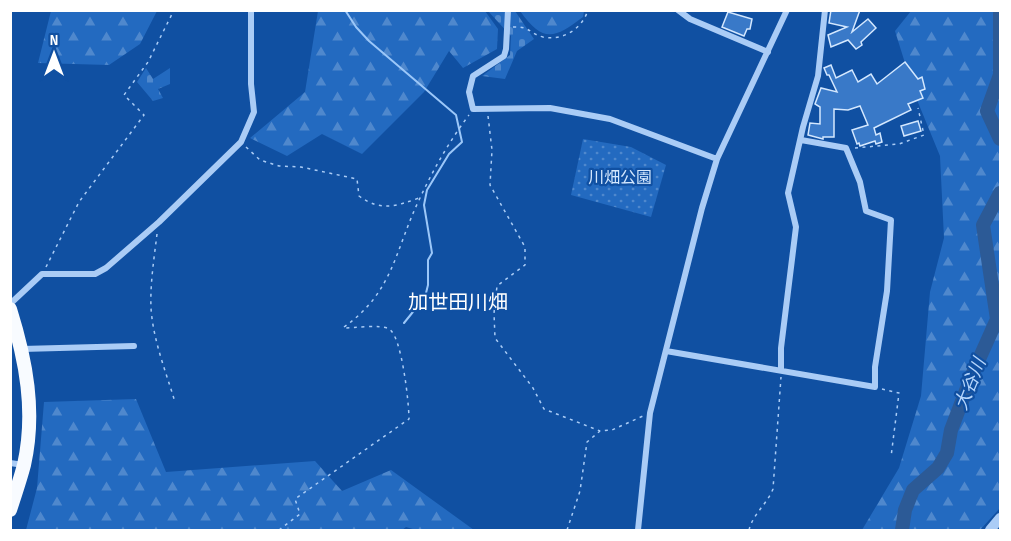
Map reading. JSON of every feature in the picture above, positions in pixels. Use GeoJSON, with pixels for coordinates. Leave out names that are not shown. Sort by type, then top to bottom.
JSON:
{"type":"FeatureCollection","features":[{"type":"Feature","properties":{"kind":"main road"},"geometry":{"type":"LineString","coordinates":[[10,510],[17,464],[29,432],[30,407],[22,349],[11,312]]}},
{"type":"Feature","properties":{"kind":"street"},"geometry":{"type":"LineString","coordinates":[[11,312],[42,274],[95,274],[106,268],[159,222],[241,142],[254,112],[251,84],[251,10]]}},
{"type":"Feature","properties":{"kind":"street"},"geometry":{"type":"LineString","coordinates":[[508,10],[504,56],[473,76],[469,92],[473,109],[550,108],[610,119],[717,159]]}},
{"type":"Feature","properties":{"kind":"street"},"geometry":{"type":"LineString","coordinates":[[678,10],[690,19],[768,52]]}},
{"type":"Feature","properties":{"kind":"street"},"geometry":{"type":"LineString","coordinates":[[638,531],[650,413],[702,208],[717,159],[787,10]]}},
{"type":"Feature","properties":{"kind":"street"},"geometry":{"type":"LineString","coordinates":[[781,370],[781,348],[796,227],[788,193],[803,127],[816,87],[821,62],[825,10]]}},
{"type":"Feature","properties":{"kind":"street"},"geometry":{"type":"LineString","coordinates":[[666,351],[875,387],[875,367],[887,291],[891,220],[866,211],[860,182],[846,148],[801,140]]}},
{"type":"Feature","properties":{"kind":"street"},"geometry":{"type":"LineString","coordinates":[[22,349],[134,346]]}},
{"type":"Feature","properties":{"kind":"street"},"geometry":{"type":"LineString","coordinates":[[990,531],[1000,518]]}},
{"type":"Feature","properties":{"kind":"path"},"geometry":{"type":"LineString","coordinates":[[42,274],[79,202],[144,115],[124,95],[148,62],[174,10]]}},
{"type":"Feature","properties":{"kind":"path"},"geometry":{"type":"LineString","coordinates":[[506,27],[525,26],[542,37],[563,37],[585,20],[588,10]]}},
{"type":"Feature","properties":{"kind":"path"},"geometry":{"type":"LineString","coordinates":[[846,148],[898,144],[924,135],[918,108]]}},
{"type":"Feature","properties":{"kind":"path"},"geometry":{"type":"LineString","coordinates":[[279,531],[300,514],[295,499],[409,419],[406,380],[392,330],[372,327],[343,328],[361,316],[374,302],[395,263],[420,197],[457,129],[473,109]]}},
{"type":"Feature","properties":{"kind":"path"},"geometry":{"type":"LineString","coordinates":[[487,109],[492,150],[490,185],[525,247],[525,265],[497,286],[494,313],[495,338],[533,388],[544,409],[600,431],[612,430],[650,413]]}},
{"type":"Feature","properties":{"kind":"path"},"geometry":{"type":"LineString","coordinates":[[241,142],[260,160],[279,166],[301,167],[357,179],[359,196],[369,203],[393,207],[420,197]]}},
{"type":"Feature","properties":{"kind":"path"},"geometry":{"type":"LineString","coordinates":[[159,222],[153,267],[151,309],[157,341],[175,402]]}},
{"type":"Feature","properties":{"kind":"path"},"geometry":{"type":"LineString","coordinates":[[748,531],[754,516],[770,498],[773,489],[781,370]]}},
{"type":"Feature","properties":{"kind":"path"},"geometry":{"type":"LineString","coordinates":[[875,387],[899,393],[891,457]]}},
{"type":"Feature","properties":{"kind":"path"},"geometry":{"type":"LineString","coordinates":[[567,531],[580,491],[586,442],[600,431]]}},
{"type":"Feature","properties":{"kind":"green space"},"geometry":{"type":"Polygon","coordinates":[[[51,10],[157,11],[140,44],[109,65],[38,63],[51,10]]]}},
{"type":"Feature","properties":{"kind":"green space"},"geometry":{"type":"Polygon","coordinates":[[[318,11],[485,11],[498,29],[497,49],[463,68],[449,51],[424,92],[362,154],[322,134],[287,156],[250,138],[305,92],[318,11]]]}},
{"type":"Feature","properties":{"kind":"green space"},"geometry":{"type":"Polygon","coordinates":[[[488,11],[515,11],[534,39],[517,51],[505,79],[482,76],[510,55],[511,36],[488,11]]]}},
{"type":"Feature","properties":{"kind":"green space"},"geometry":{"type":"Polygon","coordinates":[[[520,11],[584,11],[583,17],[564,30],[549,34],[535,29],[520,11]]]}},
{"type":"Feature","properties":{"kind":"green space"},"geometry":{"type":"Polygon","coordinates":[[[911,11],[1000,11],[1000,508],[980,530],[862,530],[899,468],[921,396],[930,292],[944,238],[940,156],[915,95],[895,31],[911,11]]]}},
{"type":"Feature","properties":{"kind":"green space"},"geometry":{"type":"Polygon","coordinates":[[[146,68],[153,79],[170,68],[170,84],[158,89],[163,98],[153,101],[137,82],[146,68]]]}},
{"type":"Feature","properties":{"kind":"green space","name":"川畑公園"},"geometry":{"type":"Polygon","coordinates":[[[583,139],[631,147],[666,165],[651,217],[571,195],[583,139]]]}},
{"type":"Feature","properties":{"kind":"green space"},"geometry":{"type":"Polygon","coordinates":[[[136,399],[166,472],[315,461],[342,491],[391,470],[474,530],[416,530],[406,527],[402,530],[26,530],[37,488],[44,402],[136,399]]]}},
{"type":"Feature","properties":{"kind":"building"},"geometry":{"type":"Polygon","coordinates":[[[831,10],[860,10],[852,32],[868,19],[876,28],[856,49],[848,40],[831,47],[828,35],[847,27],[829,23],[831,10]]]}},
{"type":"Feature","properties":{"kind":"building"},"geometry":{"type":"Polygon","coordinates":[[[728,12],[752,19],[750,29],[747,29],[744,36],[722,27],[728,12]]]}},
{"type":"Feature","properties":{"kind":"building"},"geometry":{"type":"Polygon","coordinates":[[[905,62],[918,79],[922,77],[925,89],[920,91],[923,98],[908,104],[911,110],[874,128],[876,135],[880,133],[882,142],[876,144],[875,141],[860,146],[859,143],[857,144],[852,130],[868,125],[860,106],[848,110],[834,109],[834,137],[823,137],[823,139],[808,135],[810,123],[820,124],[820,107],[815,104],[821,88],[837,92],[824,68],[831,65],[836,78],[852,70],[858,82],[871,74],[877,84],[905,62]]]}},
{"type":"Feature","properties":{"kind":"building"},"geometry":{"type":"Polygon","coordinates":[[[918,121],[921,131],[904,136],[901,126],[918,121]]]}},
{"type":"Feature","properties":{"kind":"waterway"},"geometry":{"type":"LineString","coordinates":[[345,10],[369,41],[456,115],[462,142],[449,154],[427,190],[424,205],[432,253],[428,260],[428,285],[425,297],[404,323]]}},
{"type":"Feature","properties":{"kind":"waterway","name":"大谷川"},"geometry":{"type":"LineString","coordinates":[[1000,11],[1000,75],[987,111],[1000,139]]}},
{"type":"Feature","properties":{"kind":"waterway","name":"大谷川"},"geometry":{"type":"LineString","coordinates":[[902,530],[905,510],[913,490],[938,468],[947,453],[951,430],[997,319],[983,225],[1000,193]]}},
{"type":"Feature","properties":{"kind":"district","name":"加世田川畑"},"geometry":{"type":"Point","coordinates":[458,302]}}]}
